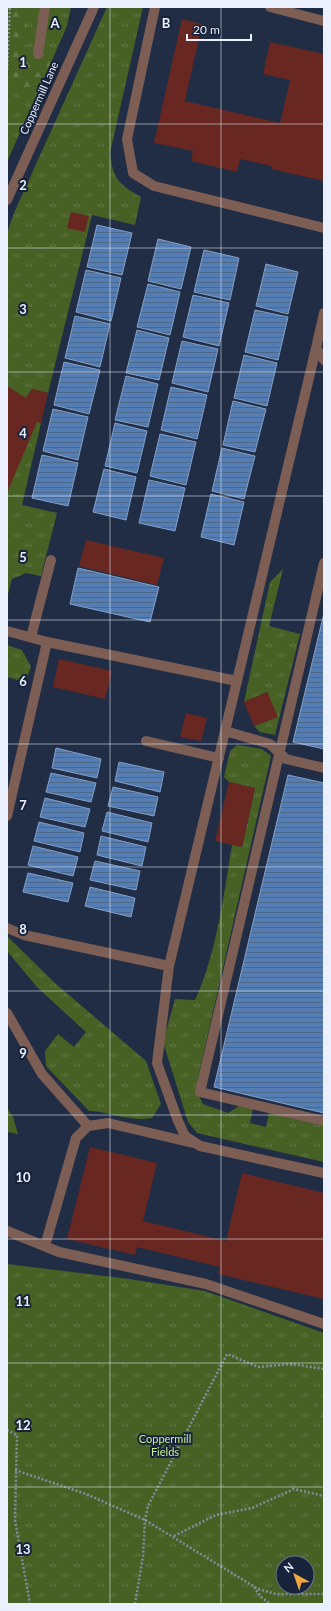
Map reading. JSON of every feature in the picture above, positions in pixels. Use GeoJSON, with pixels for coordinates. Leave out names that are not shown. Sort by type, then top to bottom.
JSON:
{"type":"FeatureCollection","features":[{"type":"Feature","properties":{"kind":"street"},"geometry":{"type":"LineString","coordinates":[[38,54],[45,7]]}},
{"type":"Feature","properties":{"kind":"street","name":"Coppermill Lane"},"geometry":{"type":"LineString","coordinates":[[7,200],[94,7]]}},
{"type":"Feature","properties":{"kind":"street"},"geometry":{"type":"LineString","coordinates":[[155,7],[127,139],[133,173],[154,186],[324,228]]}},
{"type":"Feature","properties":{"kind":"street"},"geometry":{"type":"LineString","coordinates":[[270,7],[324,21]]}},
{"type":"Feature","properties":{"kind":"street"},"geometry":{"type":"LineString","coordinates":[[197,1144],[185,1136],[157,1063],[169,966],[324,313]]}},
{"type":"Feature","properties":{"kind":"street"},"geometry":{"type":"LineString","coordinates":[[316,348],[324,360]]}},
{"type":"Feature","properties":{"kind":"street"},"geometry":{"type":"LineString","coordinates":[[31,637],[51,560]]}},
{"type":"Feature","properties":{"kind":"street"},"geometry":{"type":"LineString","coordinates":[[324,563],[200,1092],[324,1121]]}},
{"type":"Feature","properties":{"kind":"street"},"geometry":{"type":"LineString","coordinates":[[7,630],[47,642],[237,681]]}},
{"type":"Feature","properties":{"kind":"street"},"geometry":{"type":"LineString","coordinates":[[7,816],[47,642]]}},
{"type":"Feature","properties":{"kind":"street"},"geometry":{"type":"LineString","coordinates":[[225,731],[270,744],[286,759],[324,768]]}},
{"type":"Feature","properties":{"kind":"street"},"geometry":{"type":"LineString","coordinates":[[146,741],[219,758]]}},
{"type":"Feature","properties":{"kind":"street"},"geometry":{"type":"LineString","coordinates":[[7,928],[24,935],[169,966]]}},
{"type":"Feature","properties":{"kind":"street"},"geometry":{"type":"LineString","coordinates":[[7,1013],[42,1074],[88,1126]]}},
{"type":"Feature","properties":{"kind":"street"},"geometry":{"type":"LineString","coordinates":[[45,1246],[76,1138],[88,1126],[108,1123],[324,1173]]}},
{"type":"Feature","properties":{"kind":"street"},"geometry":{"type":"LineString","coordinates":[[7,1231],[59,1252],[206,1284],[324,1324]]}},
{"type":"Feature","properties":{"kind":"path"},"geometry":{"type":"LineString","coordinates":[[7,70],[10,7]]}},
{"type":"Feature","properties":{"kind":"path"},"geometry":{"type":"LineString","coordinates":[[135,1604],[143,1556],[145,1520],[148,1506],[227,1354],[258,1367],[292,1364],[324,1370]]}},
{"type":"Feature","properties":{"kind":"path"},"geometry":{"type":"LineString","coordinates":[[7,1430],[17,1435],[15,1520],[30,1604]]}},
{"type":"Feature","properties":{"kind":"path"},"geometry":{"type":"LineString","coordinates":[[15,1470],[86,1494],[145,1520],[254,1587],[276,1594],[324,1594]]}},
{"type":"Feature","properties":{"kind":"path"},"geometry":{"type":"LineString","coordinates":[[173,1536],[216,1515],[252,1508],[294,1489],[324,1496]]}},
{"type":"Feature","properties":{"kind":"path"},"geometry":{"type":"LineString","coordinates":[[254,1587],[261,1597],[270,1604]]}},
{"type":"Feature","properties":{"kind":"green space"},"geometry":{"type":"Polygon","coordinates":[[[7,7],[71,7],[67,26],[7,162],[7,7]]]}},
{"type":"Feature","properties":{"kind":"green space"},"geometry":{"type":"Polygon","coordinates":[[[12,7],[28,7],[24,56],[53,57],[31,107],[9,84],[12,7]]]}},
{"type":"Feature","properties":{"kind":"green space"},"geometry":{"type":"Polygon","coordinates":[[[107,7],[143,7],[110,153],[113,169],[118,180],[141,197],[135,225],[92,215],[48,393],[32,389],[19,409],[41,423],[22,505],[57,513],[41,576],[26,573],[12,579],[7,598],[7,233],[14,213],[107,7]]]}},
{"type":"Feature","properties":{"kind":"green space"},"geometry":{"type":"Polygon","coordinates":[[[283,569],[269,626],[300,634],[275,735],[260,732],[254,726],[277,717],[267,692],[244,702],[270,582],[283,569]]]}},
{"type":"Feature","properties":{"kind":"green space"},"geometry":{"type":"Polygon","coordinates":[[[7,645],[22,650],[31,667],[25,682],[7,677],[7,645]]]}},
{"type":"Feature","properties":{"kind":"green space"},"geometry":{"type":"Polygon","coordinates":[[[237,745],[262,749],[271,756],[196,1090],[203,1104],[228,1113],[239,1106],[253,1109],[250,1123],[266,1127],[269,1113],[324,1126],[324,1162],[197,1133],[188,1122],[163,1042],[175,999],[195,1000],[202,983],[214,945],[232,845],[242,847],[255,788],[229,782],[224,777],[230,751],[237,745]]]}},
{"type":"Feature","properties":{"kind":"green space"},"geometry":{"type":"Polygon","coordinates":[[[7,936],[56,984],[146,1061],[161,1104],[152,1118],[136,1119],[89,1111],[46,1066],[45,1051],[58,1034],[74,1047],[86,1032],[37,987],[7,951],[7,936]]]}},
{"type":"Feature","properties":{"kind":"green space"},"geometry":{"type":"Polygon","coordinates":[[[7,1108],[13,1117],[18,1134],[8,1132],[7,1136],[7,1108]]]}},
{"type":"Feature","properties":{"kind":"green space","name":"Coppermill Fields"},"geometry":{"type":"Polygon","coordinates":[[[7,1264],[129,1279],[205,1291],[324,1333],[324,1604],[7,1604],[7,1264]]]}},
{"type":"Feature","properties":{"kind":"green space"},"geometry":{"type":"Polygon","coordinates":[[[321,1396],[324,1397],[324,1426],[316,1421],[321,1396]]]}},
{"type":"Feature","properties":{"kind":"water"},"geometry":{"type":"Polygon","coordinates":[[[97,225],[132,233],[122,275],[87,267],[97,225]]]}},
{"type":"Feature","properties":{"kind":"water"},"geometry":{"type":"Polygon","coordinates":[[[158,239],[191,247],[181,289],[148,281],[158,239]]]}},
{"type":"Feature","properties":{"kind":"water"},"geometry":{"type":"Polygon","coordinates":[[[204,250],[239,258],[230,300],[194,292],[204,250]]]}},
{"type":"Feature","properties":{"kind":"water"},"geometry":{"type":"Polygon","coordinates":[[[266,264],[298,272],[288,314],[256,306],[266,264]]]}},
{"type":"Feature","properties":{"kind":"water"},"geometry":{"type":"Polygon","coordinates":[[[86,270],[121,278],[111,321],[76,312],[86,270]]]}},
{"type":"Feature","properties":{"kind":"water"},"geometry":{"type":"Polygon","coordinates":[[[148,284],[180,292],[170,335],[137,327],[148,284]]]}},
{"type":"Feature","properties":{"kind":"water"},"geometry":{"type":"Polygon","coordinates":[[[193,295],[229,303],[219,346],[183,337],[193,295]]]}},
{"type":"Feature","properties":{"kind":"water"},"geometry":{"type":"Polygon","coordinates":[[[255,310],[288,317],[278,360],[245,352],[255,310]]]}},
{"type":"Feature","properties":{"kind":"water"},"geometry":{"type":"Polygon","coordinates":[[[75,316],[110,324],[100,367],[65,358],[75,316]]]}},
{"type":"Feature","properties":{"kind":"water"},"geometry":{"type":"Polygon","coordinates":[[[137,330],[169,338],[159,380],[126,373],[137,330]]]}},
{"type":"Feature","properties":{"kind":"water"},"geometry":{"type":"Polygon","coordinates":[[[182,341],[218,349],[208,392],[172,383],[182,341]]]}},
{"type":"Feature","properties":{"kind":"water"},"geometry":{"type":"Polygon","coordinates":[[[244,355],[277,363],[267,406],[234,398],[244,355]]]}},
{"type":"Feature","properties":{"kind":"water"},"geometry":{"type":"Polygon","coordinates":[[[64,362],[100,370],[89,414],[54,405],[64,362]]]}},
{"type":"Feature","properties":{"kind":"water"},"geometry":{"type":"Polygon","coordinates":[[[126,376],[158,384],[148,427],[115,420],[126,376]]]}},
{"type":"Feature","properties":{"kind":"water"},"geometry":{"type":"Polygon","coordinates":[[[171,387],[207,395],[197,439],[161,430],[171,387]]]}},
{"type":"Feature","properties":{"kind":"water"},"geometry":{"type":"Polygon","coordinates":[[[233,401],[266,409],[255,452],[223,445],[233,401]]]}},
{"type":"Feature","properties":{"kind":"water"},"geometry":{"type":"Polygon","coordinates":[[[53,409],[88,417],[78,460],[43,451],[53,409]]]}},
{"type":"Feature","properties":{"kind":"water"},"geometry":{"type":"Polygon","coordinates":[[[115,423],[147,431],[137,473],[105,466],[115,423]]]}},
{"type":"Feature","properties":{"kind":"water"},"geometry":{"type":"Polygon","coordinates":[[[160,434],[196,442],[186,485],[150,476],[160,434]]]}},
{"type":"Feature","properties":{"kind":"water"},"geometry":{"type":"Polygon","coordinates":[[[222,448],[255,456],[244,499],[212,491],[222,448]]]}},
{"type":"Feature","properties":{"kind":"water"},"geometry":{"type":"Polygon","coordinates":[[[42,455],[78,463],[68,506],[32,498],[42,455]]]}},
{"type":"Feature","properties":{"kind":"water"},"geometry":{"type":"Polygon","coordinates":[[[104,469],[136,477],[126,520],[93,512],[104,469]]]}},
{"type":"Feature","properties":{"kind":"water"},"geometry":{"type":"Polygon","coordinates":[[[149,480],[185,488],[175,531],[139,523],[149,480]]]}},
{"type":"Feature","properties":{"kind":"water"},"geometry":{"type":"Polygon","coordinates":[[[211,494],[244,502],[234,545],[201,537],[211,494]]]}},
{"type":"Feature","properties":{"kind":"water"},"geometry":{"type":"Polygon","coordinates":[[[78,568],[159,587],[150,622],[70,604],[78,568]]]}},
{"type":"Feature","properties":{"kind":"water"},"geometry":{"type":"Polygon","coordinates":[[[324,613],[324,749],[293,742],[324,613]]]}},
{"type":"Feature","properties":{"kind":"water"},"geometry":{"type":"Polygon","coordinates":[[[56,748],[101,759],[97,778],[52,768],[56,748]]]}},
{"type":"Feature","properties":{"kind":"water"},"geometry":{"type":"Polygon","coordinates":[[[119,762],[164,772],[160,792],[115,781],[119,762]]]}},
{"type":"Feature","properties":{"kind":"water"},"geometry":{"type":"Polygon","coordinates":[[[51,773],[96,783],[91,802],[46,792],[51,773]]]}},
{"type":"Feature","properties":{"kind":"water"},"geometry":{"type":"Polygon","coordinates":[[[288,775],[324,783],[324,1113],[214,1087],[288,775]]]}},
{"type":"Feature","properties":{"kind":"water"},"geometry":{"type":"Polygon","coordinates":[[[113,787],[158,797],[154,816],[108,806],[113,787]]]}},
{"type":"Feature","properties":{"kind":"water"},"geometry":{"type":"Polygon","coordinates":[[[45,798],[90,809],[85,827],[40,817],[45,798]]]}},
{"type":"Feature","properties":{"kind":"water"},"geometry":{"type":"Polygon","coordinates":[[[107,812],[152,823],[148,842],[102,831],[107,812]]]}},
{"type":"Feature","properties":{"kind":"water"},"geometry":{"type":"Polygon","coordinates":[[[39,822],[84,833],[80,852],[34,841],[39,822]]]}},
{"type":"Feature","properties":{"kind":"water"},"geometry":{"type":"Polygon","coordinates":[[[101,836],[146,847],[142,866],[97,855],[101,836]]]}},
{"type":"Feature","properties":{"kind":"water"},"geometry":{"type":"Polygon","coordinates":[[[33,846],[78,857],[73,876],[28,865],[33,846]]]}},
{"type":"Feature","properties":{"kind":"water"},"geometry":{"type":"Polygon","coordinates":[[[95,861],[140,871],[136,890],[90,880],[95,861]]]}},
{"type":"Feature","properties":{"kind":"water"},"geometry":{"type":"Polygon","coordinates":[[[28,873],[73,883],[68,902],[23,892],[28,873]]]}},
{"type":"Feature","properties":{"kind":"water"},"geometry":{"type":"Polygon","coordinates":[[[90,887],[135,898],[131,917],[85,906],[90,887]]]}},
{"type":"Feature","properties":{"kind":"building"},"geometry":{"type":"Polygon","coordinates":[[[182,19],[202,24],[185,101],[280,123],[290,80],[263,74],[270,42],[324,54],[324,181],[271,169],[272,166],[240,159],[237,172],[191,161],[193,151],[154,143],[182,19]]]}},
{"type":"Feature","properties":{"kind":"building"},"geometry":{"type":"Polygon","coordinates":[[[71,212],[89,216],[85,232],[67,228],[71,212]]]}},
{"type":"Feature","properties":{"kind":"building"},"geometry":{"type":"Polygon","coordinates":[[[7,386],[26,398],[32,389],[48,393],[41,423],[37,422],[7,493],[7,386]]]}},
{"type":"Feature","properties":{"kind":"building"},"geometry":{"type":"Polygon","coordinates":[[[86,540],[164,558],[157,585],[79,566],[86,540]]]}},
{"type":"Feature","properties":{"kind":"building"},"geometry":{"type":"Polygon","coordinates":[[[59,659],[112,671],[105,699],[53,687],[59,659]]]}},
{"type":"Feature","properties":{"kind":"building"},"geometry":{"type":"Polygon","coordinates":[[[267,692],[278,717],[254,726],[244,702],[267,692]]]}},
{"type":"Feature","properties":{"kind":"building"},"geometry":{"type":"Polygon","coordinates":[[[186,713],[207,718],[201,741],[180,737],[186,713]]]}},
{"type":"Feature","properties":{"kind":"building"},"geometry":{"type":"Polygon","coordinates":[[[229,782],[255,788],[242,847],[215,841],[229,782]]]}},
{"type":"Feature","properties":{"kind":"building"},"geometry":{"type":"Polygon","coordinates":[[[90,1147],[157,1163],[143,1221],[226,1241],[242,1173],[324,1193],[324,1299],[218,1274],[220,1267],[137,1247],[135,1255],[67,1239],[90,1147]]]}}]}
